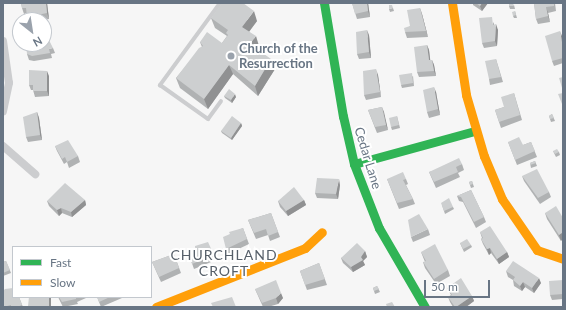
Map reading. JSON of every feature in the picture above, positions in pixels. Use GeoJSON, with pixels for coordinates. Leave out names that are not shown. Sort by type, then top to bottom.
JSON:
{"type":"FeatureCollection","features":[{"type":"Feature","properties":{"kind":"street","name":"Cedar Lane"},"geometry":{"type":"LineString","coordinates":[[324,3],[343,116],[354,164],[379,228],[425,307]]}},
{"type":"Feature","properties":{"kind":"street"},"geometry":{"type":"LineString","coordinates":[[452,3],[466,95],[475,131],[502,199],[525,235],[537,250],[545,255],[563,259]]}},
{"type":"Feature","properties":{"kind":"street"},"geometry":{"type":"LineString","coordinates":[[3,41],[9,83],[3,111]]}},
{"type":"Feature","properties":{"kind":"street"},"geometry":{"type":"LineString","coordinates":[[354,164],[475,131]]}},
{"type":"Feature","properties":{"kind":"street"},"geometry":{"type":"LineString","coordinates":[[3,146],[35,174]]}},
{"type":"Feature","properties":{"kind":"street"},"geometry":{"type":"LineString","coordinates":[[156,307],[305,248],[322,232]]}},
{"type":"Feature","properties":{"kind":"lane"},"geometry":{"type":"LineString","coordinates":[[220,3],[160,85],[208,119],[221,101]]}},
{"type":"Feature","properties":{"kind":"building"},"geometry":{"type":"Polygon","coordinates":[[[21,3],[46,3],[47,12],[26,12],[26,8],[22,8],[21,3]]]}},
{"type":"Feature","properties":{"kind":"building","name":"Church of the Resurrection"},"geometry":{"type":"Polygon","coordinates":[[[222,3],[243,3],[254,11],[242,27],[256,36],[250,44],[271,59],[255,86],[229,65],[204,99],[176,78],[199,48],[203,46],[200,42],[207,32],[222,43],[228,35],[226,33],[228,30],[211,18],[222,3]]]}},
{"type":"Feature","properties":{"kind":"building"},"geometry":{"type":"Polygon","coordinates":[[[352,3],[367,3],[368,11],[355,14],[352,3]]]}},
{"type":"Feature","properties":{"kind":"building"},"geometry":{"type":"Polygon","coordinates":[[[509,3],[513,3],[514,6],[509,6],[509,3]]]}},
{"type":"Feature","properties":{"kind":"building"},"geometry":{"type":"Polygon","coordinates":[[[534,3],[554,3],[554,6],[546,7],[548,16],[536,19],[534,3]]]}},
{"type":"Feature","properties":{"kind":"building"},"geometry":{"type":"Polygon","coordinates":[[[389,5],[392,5],[393,8],[389,9],[389,5]]]}},
{"type":"Feature","properties":{"kind":"building"},"geometry":{"type":"Polygon","coordinates":[[[420,8],[426,31],[405,32],[404,28],[410,26],[407,10],[420,8]]]}},
{"type":"Feature","properties":{"kind":"building"},"geometry":{"type":"Polygon","coordinates":[[[515,11],[516,15],[513,16],[512,12],[515,11]]]}},
{"type":"Feature","properties":{"kind":"building"},"geometry":{"type":"Polygon","coordinates":[[[492,17],[493,25],[496,24],[495,41],[482,43],[479,18],[492,17]]]}},
{"type":"Feature","properties":{"kind":"building"},"geometry":{"type":"Polygon","coordinates":[[[367,30],[369,52],[357,54],[356,32],[367,30]]]}},
{"type":"Feature","properties":{"kind":"building"},"geometry":{"type":"Polygon","coordinates":[[[560,31],[563,58],[552,61],[545,36],[560,31]]]}},
{"type":"Feature","properties":{"kind":"building"},"geometry":{"type":"Polygon","coordinates":[[[427,45],[429,60],[432,60],[434,71],[417,72],[414,47],[427,45]]]}},
{"type":"Feature","properties":{"kind":"building"},"geometry":{"type":"Polygon","coordinates":[[[27,52],[50,53],[32,56],[27,54],[27,52]]]}},
{"type":"Feature","properties":{"kind":"building"},"geometry":{"type":"Polygon","coordinates":[[[496,59],[501,77],[489,79],[485,61],[496,59]]]}},
{"type":"Feature","properties":{"kind":"building"},"geometry":{"type":"Polygon","coordinates":[[[376,69],[380,92],[364,95],[363,71],[376,69]]]}},
{"type":"Feature","properties":{"kind":"building"},"geometry":{"type":"Polygon","coordinates":[[[29,70],[47,71],[47,91],[33,91],[33,85],[29,85],[29,70]]]}},
{"type":"Feature","properties":{"kind":"building"},"geometry":{"type":"Polygon","coordinates":[[[412,73],[413,83],[401,85],[399,75],[412,73]]]}},
{"type":"Feature","properties":{"kind":"building"},"geometry":{"type":"Polygon","coordinates":[[[563,77],[563,91],[559,78],[563,77]]]}},
{"type":"Feature","properties":{"kind":"building"},"geometry":{"type":"Polygon","coordinates":[[[434,87],[438,109],[427,112],[423,90],[434,87]]]}},
{"type":"Feature","properties":{"kind":"building"},"geometry":{"type":"Polygon","coordinates":[[[229,89],[235,94],[231,100],[224,96],[229,89]]]}},
{"type":"Feature","properties":{"kind":"building"},"geometry":{"type":"Polygon","coordinates":[[[514,93],[520,115],[499,122],[495,110],[504,107],[501,97],[514,93]]]}},
{"type":"Feature","properties":{"kind":"building"},"geometry":{"type":"Polygon","coordinates":[[[563,93],[563,103],[562,104],[558,94],[563,93]]]}},
{"type":"Feature","properties":{"kind":"building"},"geometry":{"type":"Polygon","coordinates":[[[382,107],[386,125],[375,127],[368,110],[382,107]]]}},
{"type":"Feature","properties":{"kind":"building"},"geometry":{"type":"Polygon","coordinates":[[[37,112],[40,135],[26,137],[23,117],[37,112]]]}},
{"type":"Feature","properties":{"kind":"building"},"geometry":{"type":"Polygon","coordinates":[[[552,114],[554,118],[550,119],[549,116],[552,114]]]}},
{"type":"Feature","properties":{"kind":"building"},"geometry":{"type":"Polygon","coordinates":[[[232,116],[241,123],[231,138],[221,131],[232,116]]]}},
{"type":"Feature","properties":{"kind":"building"},"geometry":{"type":"Polygon","coordinates":[[[397,116],[399,125],[391,127],[389,118],[397,116]]]}},
{"type":"Feature","properties":{"kind":"building"},"geometry":{"type":"Polygon","coordinates":[[[519,137],[523,145],[531,142],[535,151],[515,160],[508,142],[519,137]]]}},
{"type":"Feature","properties":{"kind":"building"},"geometry":{"type":"Polygon","coordinates":[[[68,140],[78,156],[67,162],[65,157],[62,159],[55,146],[68,140]]]}},
{"type":"Feature","properties":{"kind":"building"},"geometry":{"type":"Polygon","coordinates":[[[557,149],[559,152],[555,154],[553,151],[557,149]]]}},
{"type":"Feature","properties":{"kind":"building"},"geometry":{"type":"Polygon","coordinates":[[[459,158],[462,164],[456,167],[458,172],[434,182],[429,172],[459,158]]]}},
{"type":"Feature","properties":{"kind":"building"},"geometry":{"type":"Polygon","coordinates":[[[535,161],[536,163],[530,165],[530,163],[535,161]]]}},
{"type":"Feature","properties":{"kind":"building"},"geometry":{"type":"Polygon","coordinates":[[[537,169],[549,192],[538,198],[522,176],[537,169]]]}},
{"type":"Feature","properties":{"kind":"building"},"geometry":{"type":"Polygon","coordinates":[[[403,172],[406,179],[403,180],[413,199],[397,203],[387,179],[403,172]]]}},
{"type":"Feature","properties":{"kind":"building"},"geometry":{"type":"Polygon","coordinates":[[[317,178],[339,179],[336,194],[315,193],[317,178]]]}},
{"type":"Feature","properties":{"kind":"building"},"geometry":{"type":"Polygon","coordinates":[[[65,183],[85,200],[71,212],[61,208],[57,210],[47,201],[65,183]]]}},
{"type":"Feature","properties":{"kind":"building"},"geometry":{"type":"Polygon","coordinates":[[[294,187],[304,200],[286,211],[278,201],[294,187]]]}},
{"type":"Feature","properties":{"kind":"building"},"geometry":{"type":"Polygon","coordinates":[[[471,190],[484,217],[474,222],[461,197],[457,196],[471,190]]]}},
{"type":"Feature","properties":{"kind":"building"},"geometry":{"type":"Polygon","coordinates":[[[449,198],[453,207],[444,211],[441,203],[449,198]]]}},
{"type":"Feature","properties":{"kind":"building"},"geometry":{"type":"Polygon","coordinates":[[[556,206],[563,218],[563,232],[559,235],[545,213],[556,206]]]}},
{"type":"Feature","properties":{"kind":"building"},"geometry":{"type":"Polygon","coordinates":[[[271,213],[278,232],[268,236],[266,229],[254,233],[248,220],[271,213]]]}},
{"type":"Feature","properties":{"kind":"building"},"geometry":{"type":"Polygon","coordinates":[[[419,214],[428,229],[411,237],[408,220],[419,214]]]}},
{"type":"Feature","properties":{"kind":"building"},"geometry":{"type":"Polygon","coordinates":[[[490,226],[507,252],[497,259],[490,248],[487,249],[481,239],[483,238],[480,232],[490,226]]]}},
{"type":"Feature","properties":{"kind":"building"},"geometry":{"type":"Polygon","coordinates":[[[243,228],[247,239],[226,249],[223,237],[230,234],[229,232],[243,228]]]}},
{"type":"Feature","properties":{"kind":"building"},"geometry":{"type":"Polygon","coordinates":[[[467,239],[471,245],[463,249],[460,243],[467,239]]]}},
{"type":"Feature","properties":{"kind":"building"},"geometry":{"type":"Polygon","coordinates":[[[208,242],[214,255],[192,264],[188,252],[196,248],[195,246],[208,242]]]}},
{"type":"Feature","properties":{"kind":"building"},"geometry":{"type":"Polygon","coordinates":[[[357,243],[365,251],[361,257],[363,260],[351,267],[341,258],[357,243]]]}},
{"type":"Feature","properties":{"kind":"building"},"geometry":{"type":"Polygon","coordinates":[[[435,244],[448,270],[434,279],[423,262],[426,261],[421,252],[435,244]]]}},
{"type":"Feature","properties":{"kind":"building"},"geometry":{"type":"Polygon","coordinates":[[[174,254],[179,268],[159,277],[152,262],[174,254]]]}},
{"type":"Feature","properties":{"kind":"building"},"geometry":{"type":"Polygon","coordinates":[[[6,261],[10,270],[3,273],[3,262],[6,261]]]}},
{"type":"Feature","properties":{"kind":"building"},"geometry":{"type":"Polygon","coordinates":[[[513,261],[539,278],[532,288],[523,282],[520,286],[513,280],[515,277],[506,271],[513,261]]]}},
{"type":"Feature","properties":{"kind":"building"},"geometry":{"type":"Polygon","coordinates":[[[319,263],[325,279],[305,285],[300,271],[319,263]]]}},
{"type":"Feature","properties":{"kind":"building"},"geometry":{"type":"Polygon","coordinates":[[[461,278],[472,296],[455,307],[448,297],[452,295],[447,288],[461,278]]]}},
{"type":"Feature","properties":{"kind":"building"},"geometry":{"type":"Polygon","coordinates":[[[276,280],[281,293],[276,298],[262,303],[255,289],[276,280]]]}},
{"type":"Feature","properties":{"kind":"building"},"geometry":{"type":"Polygon","coordinates":[[[563,280],[563,294],[550,295],[549,281],[563,280]]]}},
{"type":"Feature","properties":{"kind":"building"},"geometry":{"type":"Polygon","coordinates":[[[377,286],[379,289],[374,291],[373,288],[377,286]]]}},
{"type":"Feature","properties":{"kind":"building"},"geometry":{"type":"Polygon","coordinates":[[[12,288],[12,298],[19,298],[22,305],[17,307],[11,307],[11,305],[3,307],[3,291],[5,289],[12,288]]]}},
{"type":"Feature","properties":{"kind":"building"},"geometry":{"type":"Polygon","coordinates":[[[232,297],[236,307],[213,307],[211,303],[232,297]]]}},
{"type":"Feature","properties":{"kind":"building"},"geometry":{"type":"Polygon","coordinates":[[[29,298],[49,298],[49,307],[28,306],[29,298]]]}},
{"type":"Feature","properties":{"kind":"building"},"geometry":{"type":"Polygon","coordinates":[[[60,298],[76,298],[76,299],[62,302],[60,298]]]}},
{"type":"Feature","properties":{"kind":"building"},"geometry":{"type":"Polygon","coordinates":[[[97,298],[108,298],[99,302],[97,298]]]}},
{"type":"Feature","properties":{"kind":"building"},"geometry":{"type":"Polygon","coordinates":[[[392,302],[395,307],[387,307],[386,304],[392,302]]]}},
{"type":"Feature","properties":{"kind":"traffic: fast"},"geometry":{"type":"LineString","coordinates":[[324,3],[343,116],[354,164],[379,228],[425,307]]}},
{"type":"Feature","properties":{"kind":"traffic: fast"},"geometry":{"type":"LineString","coordinates":[[354,164],[475,131]]}},
{"type":"Feature","properties":{"kind":"traffic: slow"},"geometry":{"type":"LineString","coordinates":[[452,3],[466,95],[484,156],[502,199],[537,250],[563,259]]}},
{"type":"Feature","properties":{"kind":"traffic: slow"},"geometry":{"type":"LineString","coordinates":[[156,307],[305,248],[322,232]]}},
{"type":"Feature","properties":{"kind":"place","name":"Church of the Resurrection"},"geometry":{"type":"Point","coordinates":[231,56]}},
{"type":"Feature","properties":{"kind":"district","name":"CHURCHLAND CROFT"},"geometry":{"type":"Point","coordinates":[224,264]}}]}
